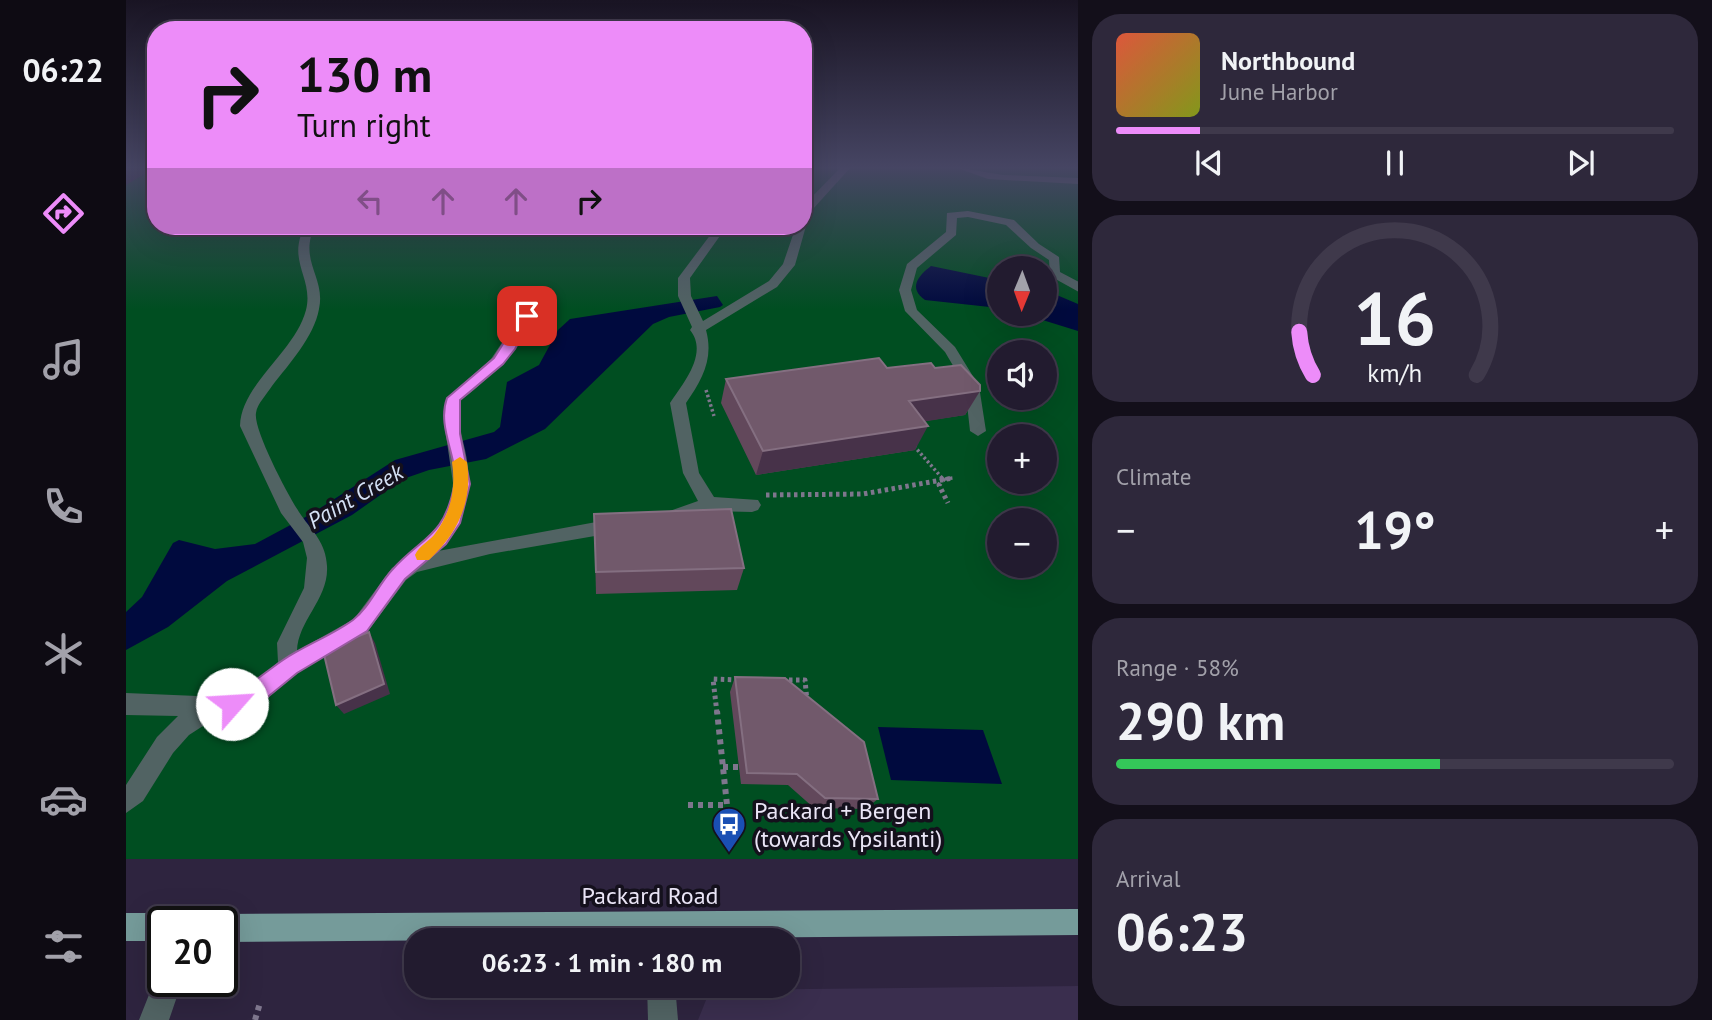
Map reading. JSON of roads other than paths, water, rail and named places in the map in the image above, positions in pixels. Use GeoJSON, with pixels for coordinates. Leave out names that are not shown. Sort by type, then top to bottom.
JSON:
{"type":"FeatureCollection","features":[{"type":"Feature","properties":{"kind":"main road","name":"Packard Road"},"geometry":{"type":"LineString","coordinates":[[800,929],[1078,922]]}},
{"type":"Feature","properties":{"kind":"main road"},"geometry":{"type":"LineString","coordinates":[[126,927],[147,928]]}},
{"type":"Feature","properties":{"kind":"main road","name":"Packard Road"},"geometry":{"type":"LineString","coordinates":[[238,928],[404,930]]}},
{"type":"Feature","properties":{"kind":"street"},"geometry":{"type":"LineString","coordinates":[[958,215],[951,215],[952,233],[917,260],[905,281],[906,300],[911,311],[950,350],[978,431]]}},
{"type":"Feature","properties":{"kind":"street"},"geometry":{"type":"LineString","coordinates":[[971,215],[1016,223],[1035,246],[1055,259],[1054,273],[1078,287]]}},
{"type":"Feature","properties":{"kind":"street"},"geometry":{"type":"LineString","coordinates":[[290,666],[285,655],[287,640],[317,579],[317,563],[310,538],[294,520],[248,426],[248,411],[304,329],[312,311],[314,300],[301,251],[304,235]]}},
{"type":"Feature","properties":{"kind":"street"},"geometry":{"type":"LineString","coordinates":[[709,504],[691,473],[678,403],[700,373],[703,356],[695,323],[681,287],[684,278],[715,235]]}},
{"type":"Feature","properties":{"kind":"street"},"geometry":{"type":"LineString","coordinates":[[695,323],[762,291],[782,274],[793,255],[799,235]]}},
{"type":"Feature","properties":{"kind":"street"},"geometry":{"type":"LineString","coordinates":[[126,801],[142,785],[164,744],[183,726],[218,706],[257,694],[290,666],[361,625],[399,574],[440,540],[452,523],[463,484],[451,405],[454,398],[499,361],[509,349],[527,316]]}},
{"type":"Feature","properties":{"kind":"street"},"geometry":{"type":"LineString","coordinates":[[412,565],[584,529],[678,517],[709,504],[755,500]]}},
{"type":"Feature","properties":{"kind":"street"},"geometry":{"type":"LineString","coordinates":[[126,704],[218,706]]}},
{"type":"Feature","properties":{"kind":"street"},"geometry":{"type":"LineString","coordinates":[[154,1020],[162,997]]}},
{"type":"Feature","properties":{"kind":"street"},"geometry":{"type":"LineString","coordinates":[[662,998],[663,1020]]}},
{"type":"Feature","properties":{"kind":"water"},"geometry":{"type":"Polygon","coordinates":[[[931,266],[987,278],[987,307],[925,300],[916,287],[922,274],[931,266]]]}},
{"type":"Feature","properties":{"kind":"water"},"geometry":{"type":"Polygon","coordinates":[[[1057,295],[1078,304],[1078,331],[1057,324],[1057,295]]]}},
{"type":"Feature","properties":{"kind":"water","name":"Paint Creek"},"geometry":{"type":"Polygon","coordinates":[[[717,296],[723,305],[720,307],[669,317],[653,324],[545,429],[486,459],[429,470],[403,479],[352,515],[227,581],[168,627],[126,650],[126,612],[142,597],[173,543],[179,540],[215,549],[255,544],[311,514],[395,460],[494,432],[500,427],[507,382],[539,365],[558,330],[570,319],[717,296]]]}},
{"type":"Feature","properties":{"kind":"water"},"geometry":{"type":"Polygon","coordinates":[[[878,727],[983,730],[1002,784],[891,780],[878,727]]]}},
{"type":"Feature","properties":{"kind":"place","name":"Packard + Bergen (towards Ypsilanti)"},"geometry":{"type":"Point","coordinates":[729,854]}}]}
